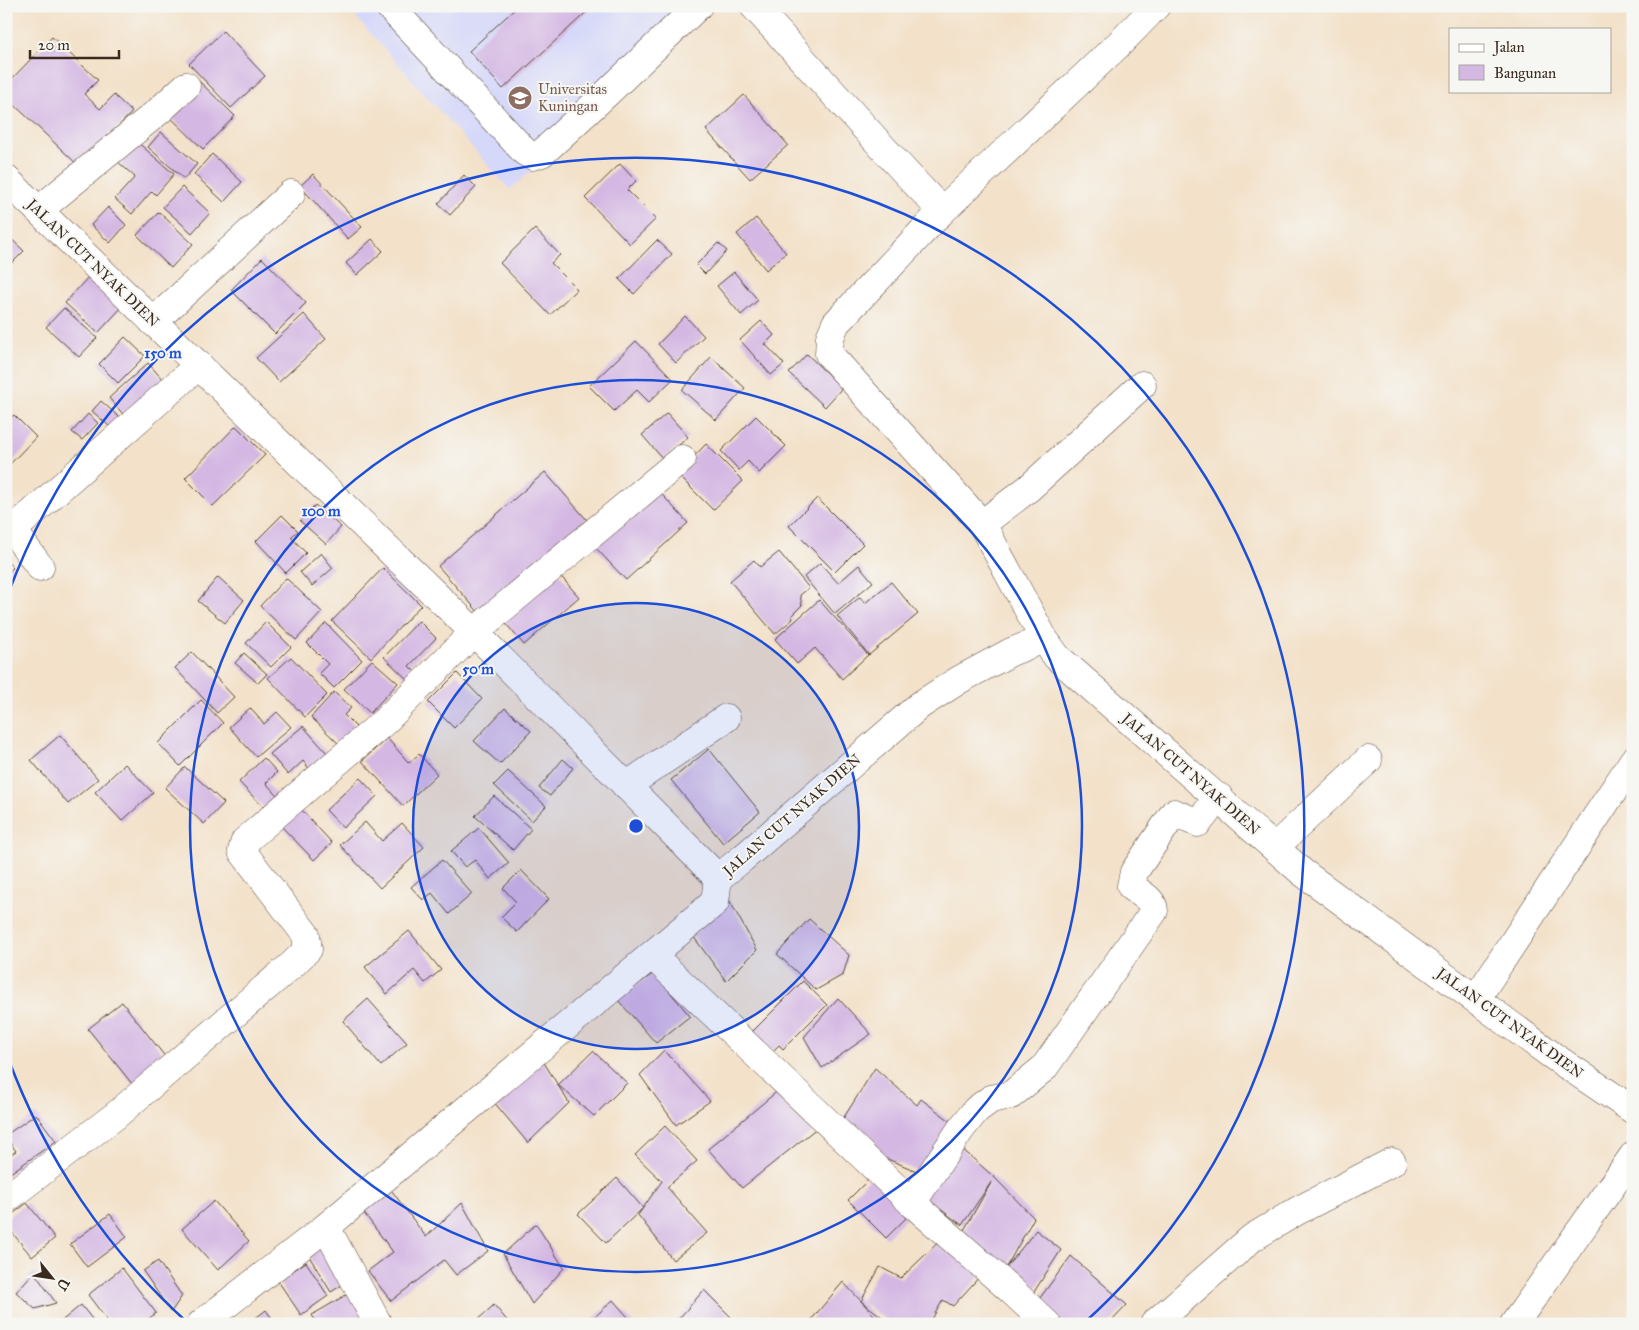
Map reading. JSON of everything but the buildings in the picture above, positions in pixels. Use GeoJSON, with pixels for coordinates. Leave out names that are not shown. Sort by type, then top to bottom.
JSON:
{"type":"FeatureCollection","features":[{"type":"Feature","properties":{"kind":"street"},"geometry":{"type":"LineString","coordinates":[[389,6],[525,152],[533,156],[542,153],[698,6]]}},
{"type":"Feature","properties":{"kind":"street"},"geometry":{"type":"LineString","coordinates":[[754,6],[942,211]]}},
{"type":"Feature","properties":{"kind":"street"},"geometry":{"type":"LineString","coordinates":[[1044,639],[982,524],[829,354],[830,337],[836,322],[942,211],[1121,42],[1156,6]]}},
{"type":"Feature","properties":{"kind":"street"},"geometry":{"type":"LineString","coordinates":[[39,210],[160,110],[186,86]]}},
{"type":"Feature","properties":{"kind":"street","name":"JALAN CUT NYAK DIEN"},"geometry":{"type":"LineString","coordinates":[[6,179],[474,632],[718,878],[920,705],[959,680],[1002,657],[1044,639],[1057,656],[1302,872],[1553,1056],[1633,1110]]}},
{"type":"Feature","properties":{"kind":"street"},"geometry":{"type":"LineString","coordinates":[[153,322],[291,194]]}},
{"type":"Feature","properties":{"kind":"street"},"geometry":{"type":"LineString","coordinates":[[40,567],[10,525],[199,365]]}},
{"type":"Feature","properties":{"kind":"street"},"geometry":{"type":"LineString","coordinates":[[982,524],[1029,488],[1142,385]]}},
{"type":"Feature","properties":{"kind":"street"},"geometry":{"type":"LineString","coordinates":[[6,1199],[115,1116],[293,964],[308,949],[306,934],[242,851],[245,841],[385,721],[474,632],[682,459]]}},
{"type":"Feature","properties":{"kind":"street"},"geometry":{"type":"LineString","coordinates":[[626,786],[726,718]]}},
{"type":"Feature","properties":{"kind":"street"},"geometry":{"type":"LineString","coordinates":[[1274,847],[1368,760]]}},
{"type":"Feature","properties":{"kind":"street"},"geometry":{"type":"LineString","coordinates":[[1476,998],[1633,761]]}},
{"type":"Feature","properties":{"kind":"street"},"geometry":{"type":"LineString","coordinates":[[912,1203],[960,1129],[976,1110],[991,1099],[1011,1095],[1044,1068],[1154,911],[1154,906],[1151,902],[1131,886],[1132,880],[1134,872],[1174,813],[1198,823],[1219,797]]}},
{"type":"Feature","properties":{"kind":"street"},"geometry":{"type":"LineString","coordinates":[[201,1324],[326,1227],[715,902],[718,878]]}},
{"type":"Feature","properties":{"kind":"street"},"geometry":{"type":"LineString","coordinates":[[652,955],[912,1203],[1012,1290],[1047,1324]]}},
{"type":"Feature","properties":{"kind":"street"},"geometry":{"type":"LineString","coordinates":[[1514,1324],[1633,1156]]}},
{"type":"Feature","properties":{"kind":"street"},"geometry":{"type":"LineString","coordinates":[[1154,1324],[1252,1238],[1329,1194],[1392,1162]]}},
{"type":"Feature","properties":{"kind":"street"},"geometry":{"type":"LineString","coordinates":[[326,1227],[378,1324]]}},
{"type":"Feature","properties":{"kind":"shaded area","name":"Universitas Kuningan"},"geometry":{"type":"Polygon","coordinates":[[[346,6],[713,6],[510,190],[346,6]]]}},
{"type":"Feature","properties":{"kind":"place","name":"Universitas Kuningan"},"geometry":{"type":"Point","coordinates":[520,98]}}]}
